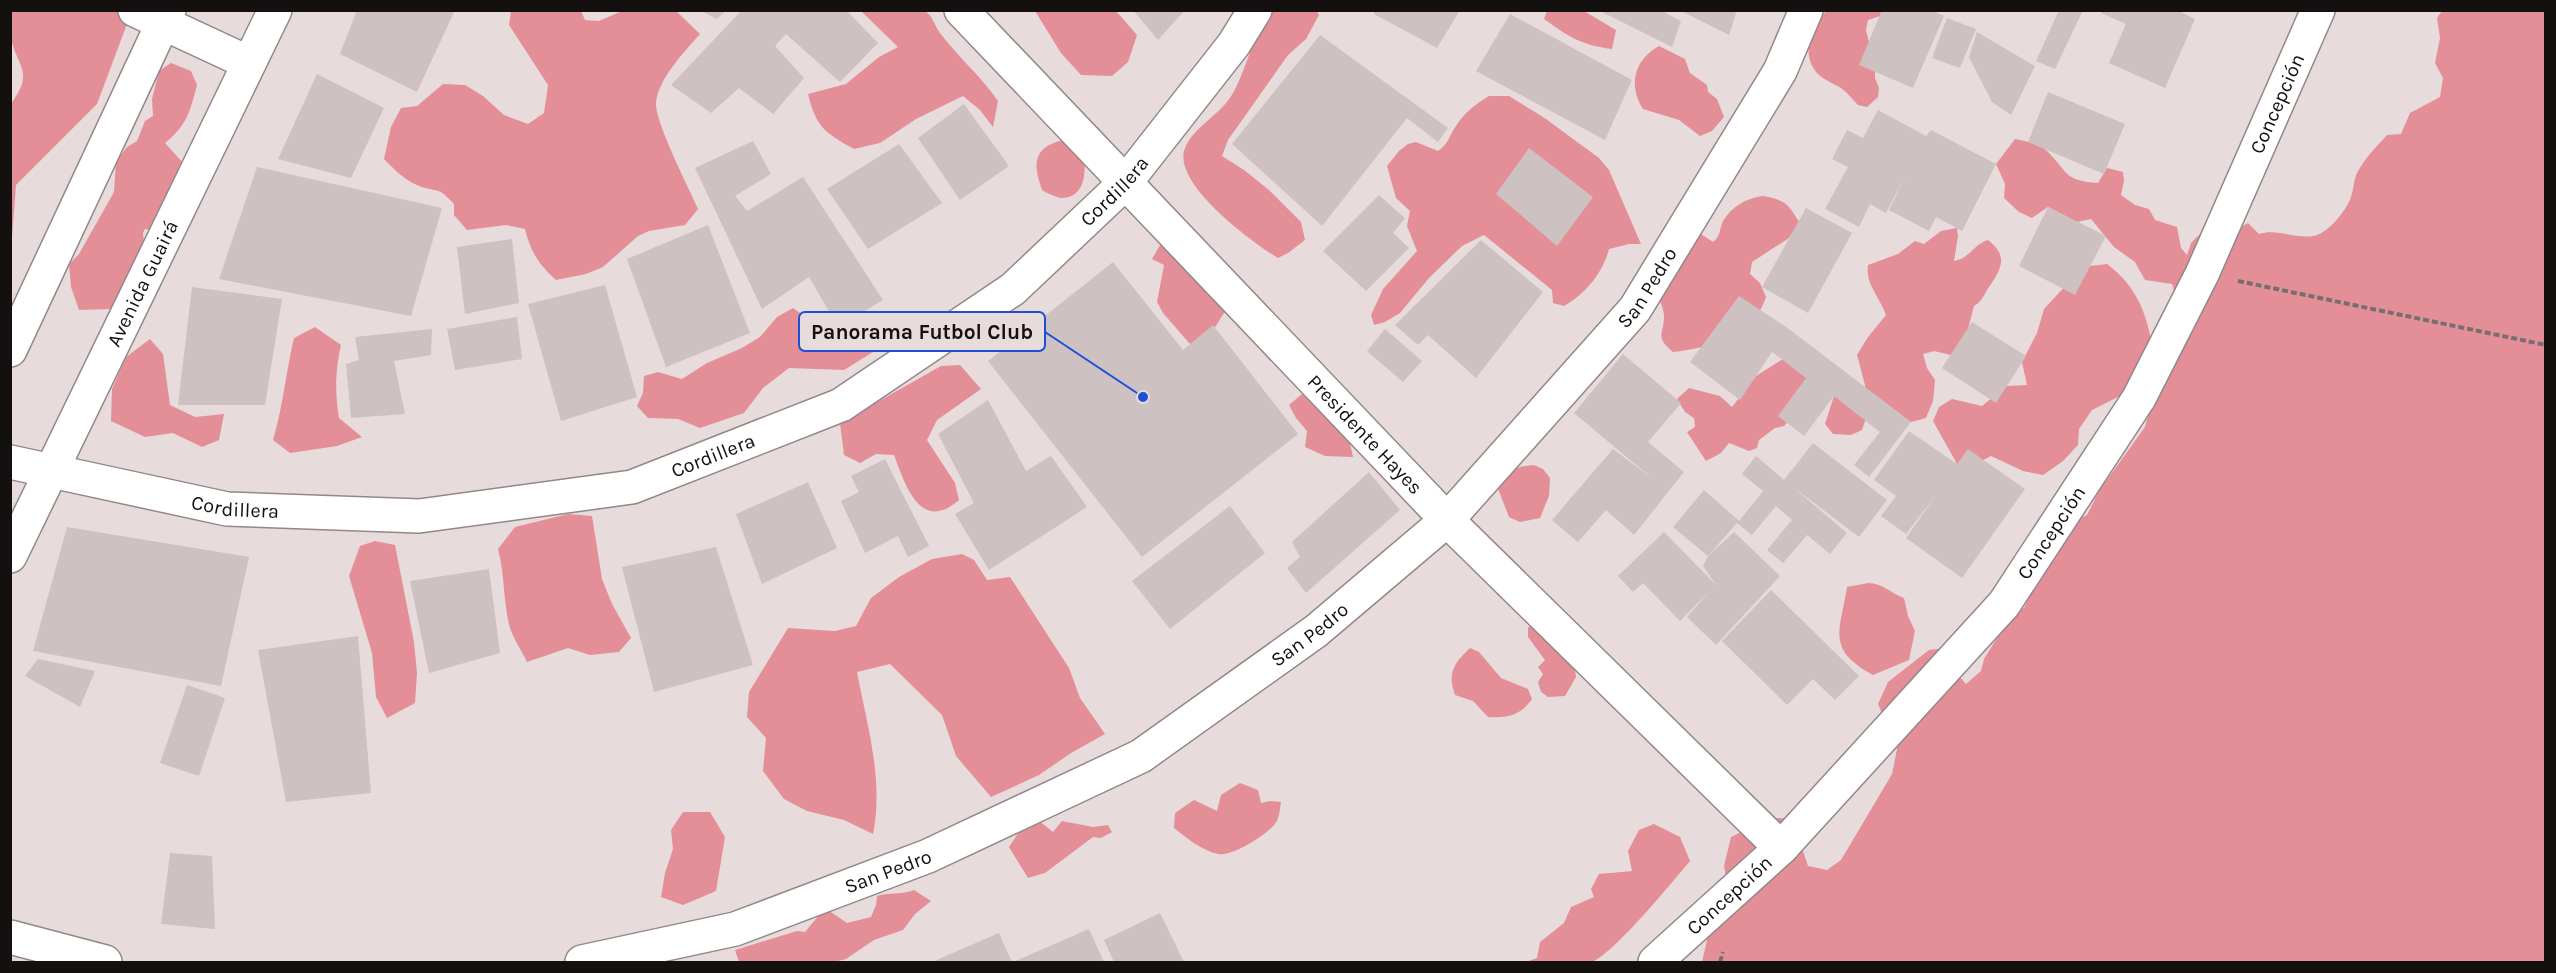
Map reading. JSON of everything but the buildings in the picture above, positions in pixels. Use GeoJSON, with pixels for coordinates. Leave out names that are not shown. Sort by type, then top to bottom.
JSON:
{"type":"FeatureCollection","features":[{"type":"Feature","properties":{"kind":"street","name":"Avenida Guairá"},"geometry":{"type":"LineString","coordinates":[[10,556],[275,10]]}},
{"type":"Feature","properties":{"kind":"street","name":"Presidente Hayes"},"geometry":{"type":"LineString","coordinates":[[960,10],[1447,520],[1781,848]]}},
{"type":"Feature","properties":{"kind":"street","name":"Cordillera"},"geometry":{"type":"LineString","coordinates":[[10,462],[227,509],[419,516],[632,487],[841,405],[1013,289],[1125,183],[1234,44],[1256,10]]}},
{"type":"Feature","properties":{"kind":"street","name":"San Pedro"},"geometry":{"type":"LineString","coordinates":[[589,962],[735,929],[928,856],[1141,756],[1316,631],[1447,520],[1635,309],[1780,71],[1806,10]]}},
{"type":"Feature","properties":{"kind":"street","name":"Concepción"},"geometry":{"type":"LineString","coordinates":[[1655,963],[1781,848],[2004,604],[2139,398],[2202,274],[2318,10]]}},
{"type":"Feature","properties":{"kind":"street"},"geometry":{"type":"LineString","coordinates":[[10,350],[156,15],[249,63]]}},
{"type":"Feature","properties":{"kind":"street"},"geometry":{"type":"LineString","coordinates":[[10,937],[105,963]]}},
{"type":"Feature","properties":{"kind":"path"},"geometry":{"type":"LineString","coordinates":[[2202,274],[2546,345]]}},
{"type":"Feature","properties":{"kind":"shaded area"},"geometry":{"type":"Polygon","coordinates":[[[923,10],[933,20],[947,42],[998,101],[993,127],[980,110],[963,96],[916,119],[880,143],[854,149],[823,128],[814,114],[808,94],[846,84],[879,57],[898,47],[861,11],[923,10]]]}},
{"type":"Feature","properties":{"kind":"shaded area"},"geometry":{"type":"Polygon","coordinates":[[[11,11],[126,11],[130,16],[97,104],[16,185],[11,251],[11,104],[22,85],[23,71],[11,39],[11,11]]]}},
{"type":"Feature","properties":{"kind":"shaded area"},"geometry":{"type":"Polygon","coordinates":[[[511,11],[581,11],[585,20],[599,21],[622,11],[676,11],[700,34],[666,76],[657,96],[656,105],[667,141],[698,209],[685,225],[649,231],[638,236],[603,267],[586,274],[556,280],[536,257],[525,229],[506,225],[467,230],[454,215],[454,204],[445,195],[440,191],[411,182],[384,159],[391,127],[401,108],[417,106],[443,84],[465,85],[483,96],[504,115],[528,124],[544,113],[548,85],[509,25],[511,11]]]}},
{"type":"Feature","properties":{"kind":"shaded area"},"geometry":{"type":"Polygon","coordinates":[[[1035,11],[1116,11],[1137,35],[1128,62],[1112,76],[1081,75],[1061,53],[1035,11]]]}},
{"type":"Feature","properties":{"kind":"shaded area"},"geometry":{"type":"Polygon","coordinates":[[[1272,11],[1317,11],[1319,15],[1306,39],[1288,55],[1228,140],[1222,156],[1269,190],[1301,222],[1305,240],[1278,258],[1216,210],[1190,178],[1184,162],[1185,148],[1189,140],[1233,93],[1255,40],[1272,11]]]}},
{"type":"Feature","properties":{"kind":"shaded area"},"geometry":{"type":"Polygon","coordinates":[[[1547,11],[1584,11],[1616,30],[1612,49],[1592,45],[1568,35],[1544,19],[1547,11]]]}},
{"type":"Feature","properties":{"kind":"shaded area"},"geometry":{"type":"Polygon","coordinates":[[[1826,11],[1882,11],[1880,16],[1868,20],[1866,30],[1879,88],[1878,97],[1867,107],[1858,105],[1843,90],[1819,75],[1810,61],[1811,38],[1826,11]]]}},
{"type":"Feature","properties":{"kind":"shaded area"},"geometry":{"type":"Polygon","coordinates":[[[2442,11],[2545,11],[2545,962],[1702,962],[1710,927],[1727,882],[1724,866],[1731,837],[1769,819],[1785,818],[1793,821],[1808,866],[1827,870],[1841,860],[1892,774],[1897,749],[1878,704],[1888,682],[1929,650],[1945,648],[1959,676],[1966,684],[1981,671],[1984,659],[2013,612],[2024,608],[2053,548],[2071,523],[2087,515],[2099,491],[2145,427],[2177,299],[2172,284],[2145,280],[2135,262],[2114,247],[2091,219],[2077,222],[2048,207],[2032,218],[2019,212],[2004,198],[2005,184],[1996,164],[2015,139],[2032,143],[2047,151],[2072,178],[2098,183],[2107,168],[2123,172],[2121,195],[2135,205],[2149,209],[2155,220],[2177,227],[2181,248],[2187,255],[2191,243],[2212,222],[2237,229],[2248,223],[2259,234],[2272,232],[2313,236],[2324,232],[2339,218],[2351,198],[2358,171],[2387,135],[2401,134],[2410,113],[2440,97],[2443,78],[2435,63],[2440,38],[2437,18],[2442,11]]]}},
{"type":"Feature","properties":{"kind":"shaded area"},"geometry":{"type":"Polygon","coordinates":[[[1659,46],[1685,59],[1690,73],[1707,85],[1708,92],[1717,99],[1724,117],[1712,131],[1700,136],[1679,120],[1643,109],[1636,91],[1636,74],[1644,58],[1659,46]]]}},
{"type":"Feature","properties":{"kind":"shaded area"},"geometry":{"type":"Polygon","coordinates":[[[171,63],[191,71],[197,85],[187,117],[165,143],[184,164],[153,230],[145,229],[143,233],[144,242],[126,298],[110,309],[79,310],[71,287],[69,264],[79,254],[114,192],[116,162],[127,147],[137,141],[145,121],[153,116],[152,99],[159,71],[171,63]]]}},
{"type":"Feature","properties":{"kind":"shaded area"},"geometry":{"type":"Polygon","coordinates":[[[1489,96],[1509,96],[1546,119],[1599,158],[1609,170],[1641,244],[1629,244],[1609,249],[1592,282],[1564,306],[1553,303],[1552,290],[1484,235],[1462,246],[1429,278],[1400,313],[1385,322],[1374,325],[1371,315],[1383,289],[1417,251],[1407,226],[1410,211],[1396,198],[1387,166],[1408,144],[1416,142],[1438,151],[1446,144],[1465,114],[1489,96]]]}},
{"type":"Feature","properties":{"kind":"shaded area"},"geometry":{"type":"Polygon","coordinates":[[[1063,140],[1084,157],[1084,178],[1075,194],[1061,198],[1042,190],[1037,165],[1040,152],[1053,143],[1063,140]]]}},
{"type":"Feature","properties":{"kind":"shaded area"},"geometry":{"type":"Polygon","coordinates":[[[1763,196],[1785,203],[1799,222],[1789,238],[1752,262],[1750,274],[1760,283],[1766,297],[1760,310],[1741,330],[1728,338],[1701,347],[1673,352],[1662,339],[1664,313],[1658,296],[1695,230],[1713,242],[1719,235],[1723,221],[1735,207],[1763,196]]]}},
{"type":"Feature","properties":{"kind":"shaded area"},"geometry":{"type":"Polygon","coordinates":[[[1957,228],[1954,261],[1964,257],[1988,240],[1998,251],[2000,266],[1984,296],[1974,306],[1968,329],[1951,355],[1934,351],[1923,354],[1927,368],[1935,380],[1933,401],[1926,418],[1911,422],[1866,389],[1857,355],[1886,315],[1871,284],[1868,265],[1898,254],[1915,241],[1924,244],[1941,231],[1957,228]]]}},
{"type":"Feature","properties":{"kind":"shaded area"},"geometry":{"type":"Polygon","coordinates":[[[1180,231],[1199,235],[1226,310],[1212,332],[1190,344],[1163,313],[1157,302],[1164,265],[1152,259],[1163,240],[1180,231]]]}},
{"type":"Feature","properties":{"kind":"shaded area"},"geometry":{"type":"Polygon","coordinates":[[[2107,264],[2135,294],[2141,305],[2152,343],[2154,357],[2132,390],[2092,410],[2079,429],[2078,445],[2063,461],[2043,475],[2023,471],[1991,456],[1976,464],[1957,464],[1933,421],[1939,407],[1952,399],[1982,406],[2006,386],[2027,385],[2022,362],[2037,333],[2044,309],[2069,282],[2090,266],[2107,264]]]}},
{"type":"Feature","properties":{"kind":"shaded area"},"geometry":{"type":"Polygon","coordinates":[[[793,308],[814,323],[827,343],[878,319],[904,318],[904,337],[844,370],[789,368],[763,388],[744,413],[700,428],[678,419],[648,418],[637,406],[643,393],[644,376],[658,372],[682,379],[707,363],[742,348],[760,337],[777,317],[793,308]]]}},
{"type":"Feature","properties":{"kind":"shaded area"},"geometry":{"type":"Polygon","coordinates":[[[315,327],[341,345],[336,382],[339,418],[362,437],[337,446],[290,453],[273,440],[294,338],[315,327]]]}},
{"type":"Feature","properties":{"kind":"shaded area"},"geometry":{"type":"Polygon","coordinates":[[[150,339],[163,354],[170,405],[195,417],[224,414],[219,440],[202,447],[173,433],[145,437],[111,421],[112,389],[126,357],[150,339]]]}},
{"type":"Feature","properties":{"kind":"shaded area"},"geometry":{"type":"Polygon","coordinates":[[[1786,357],[1814,372],[1796,412],[1784,426],[1775,428],[1759,440],[1757,448],[1749,451],[1729,443],[1721,453],[1706,461],[1687,432],[1695,427],[1694,418],[1685,412],[1677,399],[1689,388],[1720,396],[1732,407],[1756,376],[1786,357]]]}},
{"type":"Feature","properties":{"kind":"shaded area"},"geometry":{"type":"Polygon","coordinates":[[[960,365],[981,389],[937,420],[927,440],[955,483],[959,500],[945,509],[934,511],[924,508],[916,501],[903,479],[894,455],[876,454],[860,463],[844,455],[840,423],[941,366],[960,365]]]}},
{"type":"Feature","properties":{"kind":"shaded area"},"geometry":{"type":"Polygon","coordinates":[[[1302,394],[1348,434],[1353,457],[1325,456],[1305,447],[1307,431],[1289,405],[1302,394]]]}},
{"type":"Feature","properties":{"kind":"shaded area"},"geometry":{"type":"Polygon","coordinates":[[[1834,396],[1854,396],[1868,412],[1862,430],[1851,435],[1833,434],[1825,424],[1834,396]]]}},
{"type":"Feature","properties":{"kind":"shaded area"},"geometry":{"type":"Polygon","coordinates":[[[1534,465],[1543,469],[1550,478],[1549,496],[1540,518],[1520,522],[1509,517],[1497,486],[1512,471],[1534,465]]]}},
{"type":"Feature","properties":{"kind":"shaded area"},"geometry":{"type":"Polygon","coordinates":[[[568,514],[592,516],[602,579],[612,604],[631,638],[619,652],[590,655],[568,648],[527,662],[510,628],[498,549],[515,527],[568,514]]]}},
{"type":"Feature","properties":{"kind":"shaded area"},"geometry":{"type":"Polygon","coordinates":[[[375,541],[395,545],[414,642],[417,673],[415,703],[387,718],[376,697],[372,653],[349,576],[360,546],[375,541]]]}},
{"type":"Feature","properties":{"kind":"shaded area"},"geometry":{"type":"Polygon","coordinates":[[[962,554],[974,560],[987,580],[1010,577],[1069,668],[1080,698],[1105,734],[1071,753],[1039,775],[991,797],[956,756],[942,715],[890,664],[857,672],[873,753],[877,793],[873,834],[844,820],[807,811],[784,799],[763,771],[766,738],[747,717],[749,692],[788,628],[835,631],[856,626],[871,598],[899,577],[932,559],[962,554]]]}},
{"type":"Feature","properties":{"kind":"shaded area"},"geometry":{"type":"Polygon","coordinates":[[[1868,583],[1882,586],[1904,598],[1908,616],[1915,631],[1909,660],[1873,675],[1848,657],[1842,648],[1840,638],[1847,587],[1868,583]]]}},
{"type":"Feature","properties":{"kind":"shaded area"},"geometry":{"type":"Polygon","coordinates":[[[1534,626],[1573,655],[1576,677],[1565,696],[1548,697],[1541,692],[1538,682],[1543,674],[1538,667],[1545,660],[1528,637],[1528,627],[1534,626]]]}},
{"type":"Feature","properties":{"kind":"shaded area"},"geometry":{"type":"Polygon","coordinates":[[[1470,648],[1479,652],[1501,678],[1528,689],[1532,699],[1523,709],[1513,715],[1488,717],[1473,701],[1455,695],[1452,674],[1456,664],[1470,648]]]}},
{"type":"Feature","properties":{"kind":"shaded area"},"geometry":{"type":"Polygon","coordinates":[[[1240,783],[1258,790],[1261,803],[1281,802],[1275,824],[1257,839],[1240,849],[1218,854],[1189,840],[1174,828],[1175,813],[1194,800],[1217,811],[1221,795],[1240,783]]]}},
{"type":"Feature","properties":{"kind":"shaded area"},"geometry":{"type":"Polygon","coordinates":[[[683,812],[710,812],[725,837],[716,891],[683,905],[661,897],[665,873],[673,849],[671,830],[683,812]]]}},
{"type":"Feature","properties":{"kind":"shaded area"},"geometry":{"type":"Polygon","coordinates":[[[1038,820],[1053,832],[1062,821],[1093,827],[1108,825],[1112,832],[1101,838],[1093,837],[1045,873],[1028,878],[1009,847],[1019,832],[1038,820]]]}},
{"type":"Feature","properties":{"kind":"shaded area"},"geometry":{"type":"Polygon","coordinates":[[[1654,824],[1680,837],[1690,861],[1642,917],[1612,947],[1591,962],[1568,964],[1526,962],[1537,958],[1540,942],[1564,923],[1571,907],[1594,897],[1591,889],[1599,874],[1632,871],[1628,851],[1639,830],[1654,824]]]}},
{"type":"Feature","properties":{"kind":"shaded area"},"geometry":{"type":"Polygon","coordinates":[[[914,890],[931,901],[915,914],[903,930],[874,940],[846,959],[834,962],[739,962],[735,950],[797,931],[805,932],[825,908],[847,923],[871,917],[877,896],[914,890]]]}},
{"type":"Feature","properties":{"kind":"place","name":"Panorama Futbol Club"},"geometry":{"type":"Point","coordinates":[1143,397]}}]}
